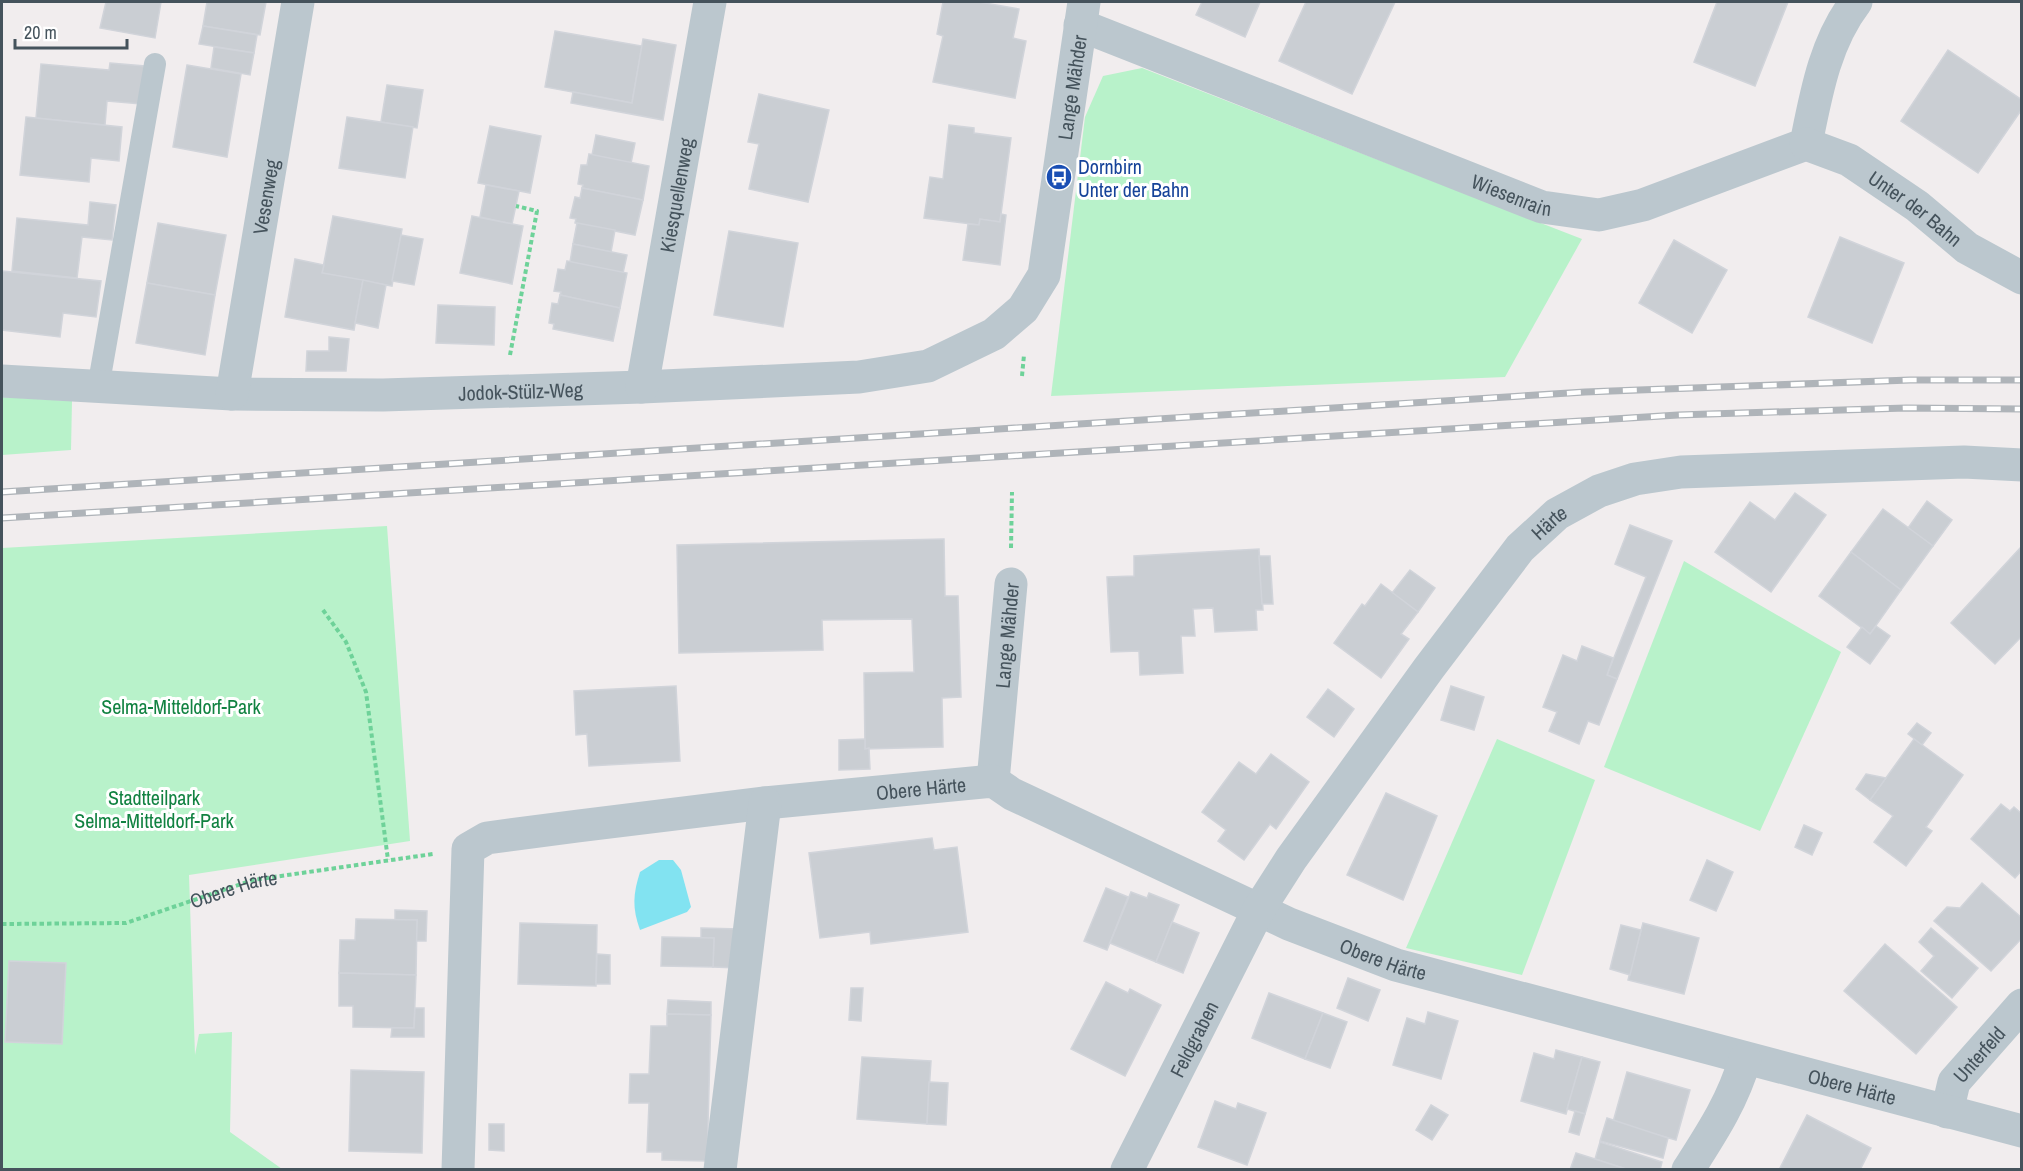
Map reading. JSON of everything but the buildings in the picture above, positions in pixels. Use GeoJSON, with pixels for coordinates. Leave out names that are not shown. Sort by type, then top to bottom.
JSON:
{"type":"FeatureCollection","features":[{"type":"Feature","properties":{"kind":"street","name":"Vesenweg"},"geometry":{"type":"LineString","coordinates":[[232,394],[297,2]]}},
{"type":"Feature","properties":{"kind":"street","name":"Kiesquellenweg"},"geometry":{"type":"LineString","coordinates":[[642,387],[710,2]]}},
{"type":"Feature","properties":{"kind":"street"},"geometry":{"type":"LineString","coordinates":[[1806,144],[1819,77],[1845,16],[1856,2]]}},
{"type":"Feature","properties":{"kind":"street","name":"Wiesenrain"},"geometry":{"type":"LineString","coordinates":[[1082,13],[1542,207],[1599,214],[1643,205],[1806,144]]}},
{"type":"Feature","properties":{"kind":"street","name":"Lange Mähder"},"geometry":{"type":"LineString","coordinates":[[1023,309],[1044,275],[1082,13]]}},
{"type":"Feature","properties":{"kind":"street","name":"Unter der Bahn"},"geometry":{"type":"LineString","coordinates":[[1806,144],[1849,160],[1917,206],[1967,248],[2022,278]]}},
{"type":"Feature","properties":{"kind":"street","name":"Jodok-Stülz-Weg"},"geometry":{"type":"LineString","coordinates":[[2,381],[232,394],[503,392],[859,376],[928,366],[994,334],[1023,309]]}},
{"type":"Feature","properties":{"kind":"street","name":"Härte"},"geometry":{"type":"LineString","coordinates":[[1259,909],[1291,859],[1429,668],[1520,548],[1557,514],[1599,491],[1635,479],[1681,472],[1964,462],[2022,465]]}},
{"type":"Feature","properties":{"kind":"street","name":"Lange Mähder"},"geometry":{"type":"LineString","coordinates":[[993,781],[1011,584]]}},
{"type":"Feature","properties":{"kind":"street","name":"Obere Härte"},"geometry":{"type":"LineString","coordinates":[[468,849],[487,838],[765,803],[993,781],[1012,794],[1288,924],[1396,965],[2022,1131]]}},
{"type":"Feature","properties":{"kind":"street"},"geometry":{"type":"LineString","coordinates":[[720,1170],[765,803]]}},
{"type":"Feature","properties":{"kind":"street"},"geometry":{"type":"LineString","coordinates":[[458,1170],[468,849]]}},
{"type":"Feature","properties":{"kind":"street","name":"Feldgraben"},"geometry":{"type":"LineString","coordinates":[[1127,1170],[1259,909]]}},
{"type":"Feature","properties":{"kind":"street","name":"Unterfeld"},"geometry":{"type":"LineString","coordinates":[[1947,1112],[1954,1082],[2022,1005]]}},
{"type":"Feature","properties":{"kind":"street"},"geometry":{"type":"LineString","coordinates":[[1688,1170],[1726,1110],[1737,1088],[1745,1059]]}},
{"type":"Feature","properties":{"kind":"lane"},"geometry":{"type":"LineString","coordinates":[[98,388],[155,64]]}},
{"type":"Feature","properties":{"kind":"path"},"geometry":{"type":"LineString","coordinates":[[503,392],[537,211],[516,206]]}},
{"type":"Feature","properties":{"kind":"path","name":"Lange Mähder"},"geometry":{"type":"LineString","coordinates":[[1011,584],[1012,492]]}},
{"type":"Feature","properties":{"kind":"path"},"geometry":{"type":"LineString","coordinates":[[323,610],[346,642],[366,692],[388,861]]}},
{"type":"Feature","properties":{"kind":"path","name":"Obere Härte"},"geometry":{"type":"LineString","coordinates":[[2,924],[126,922],[254,880],[468,849]]}},
{"type":"Feature","properties":{"kind":"green space"},"geometry":{"type":"Polygon","coordinates":[[[1142,68],[1582,239],[1505,377],[1051,396],[1085,117],[1103,76],[1142,68]]]}},
{"type":"Feature","properties":{"kind":"green space"},"geometry":{"type":"Polygon","coordinates":[[[2,397],[72,401],[71,450],[2,455],[2,397]]]}},
{"type":"Feature","properties":{"kind":"green space","name":"Selma-Mitteldorf-Park"},"geometry":{"type":"Polygon","coordinates":[[[387,526],[410,841],[189,875],[195,1055],[199,1034],[232,1032],[230,1132],[282,1169],[2,1169],[2,548],[387,526]]]}},
{"type":"Feature","properties":{"kind":"green space"},"geometry":{"type":"Polygon","coordinates":[[[1684,561],[1841,652],[1760,831],[1604,767],[1684,561]]]}},
{"type":"Feature","properties":{"kind":"green space"},"geometry":{"type":"Polygon","coordinates":[[[1497,739],[1595,780],[1522,975],[1406,948],[1497,739]]]}},
{"type":"Feature","properties":{"kind":"water"},"geometry":{"type":"Polygon","coordinates":[[[659,860],[673,860],[681,870],[691,907],[687,912],[640,930],[635,908],[635,894],[640,872],[659,860]]]}},
{"type":"Feature","properties":{"kind":"railway"},"geometry":{"type":"LineString","coordinates":[[2,492],[1585,392],[1910,380],[2022,380]]}},
{"type":"Feature","properties":{"kind":"railway"},"geometry":{"type":"LineString","coordinates":[[2,518],[1678,415],[1906,408],[2022,409]]}},
{"type":"Feature","properties":{"kind":"place","name":"Dornbirn Unter der Bahn"},"geometry":{"type":"Point","coordinates":[1059,177]}},
{"type":"Feature","properties":{"kind":"park label","name":"Stadtteilpark Selma-Mitteldorf-Park"},"geometry":{"type":"Point","coordinates":[154,808]}}]}
